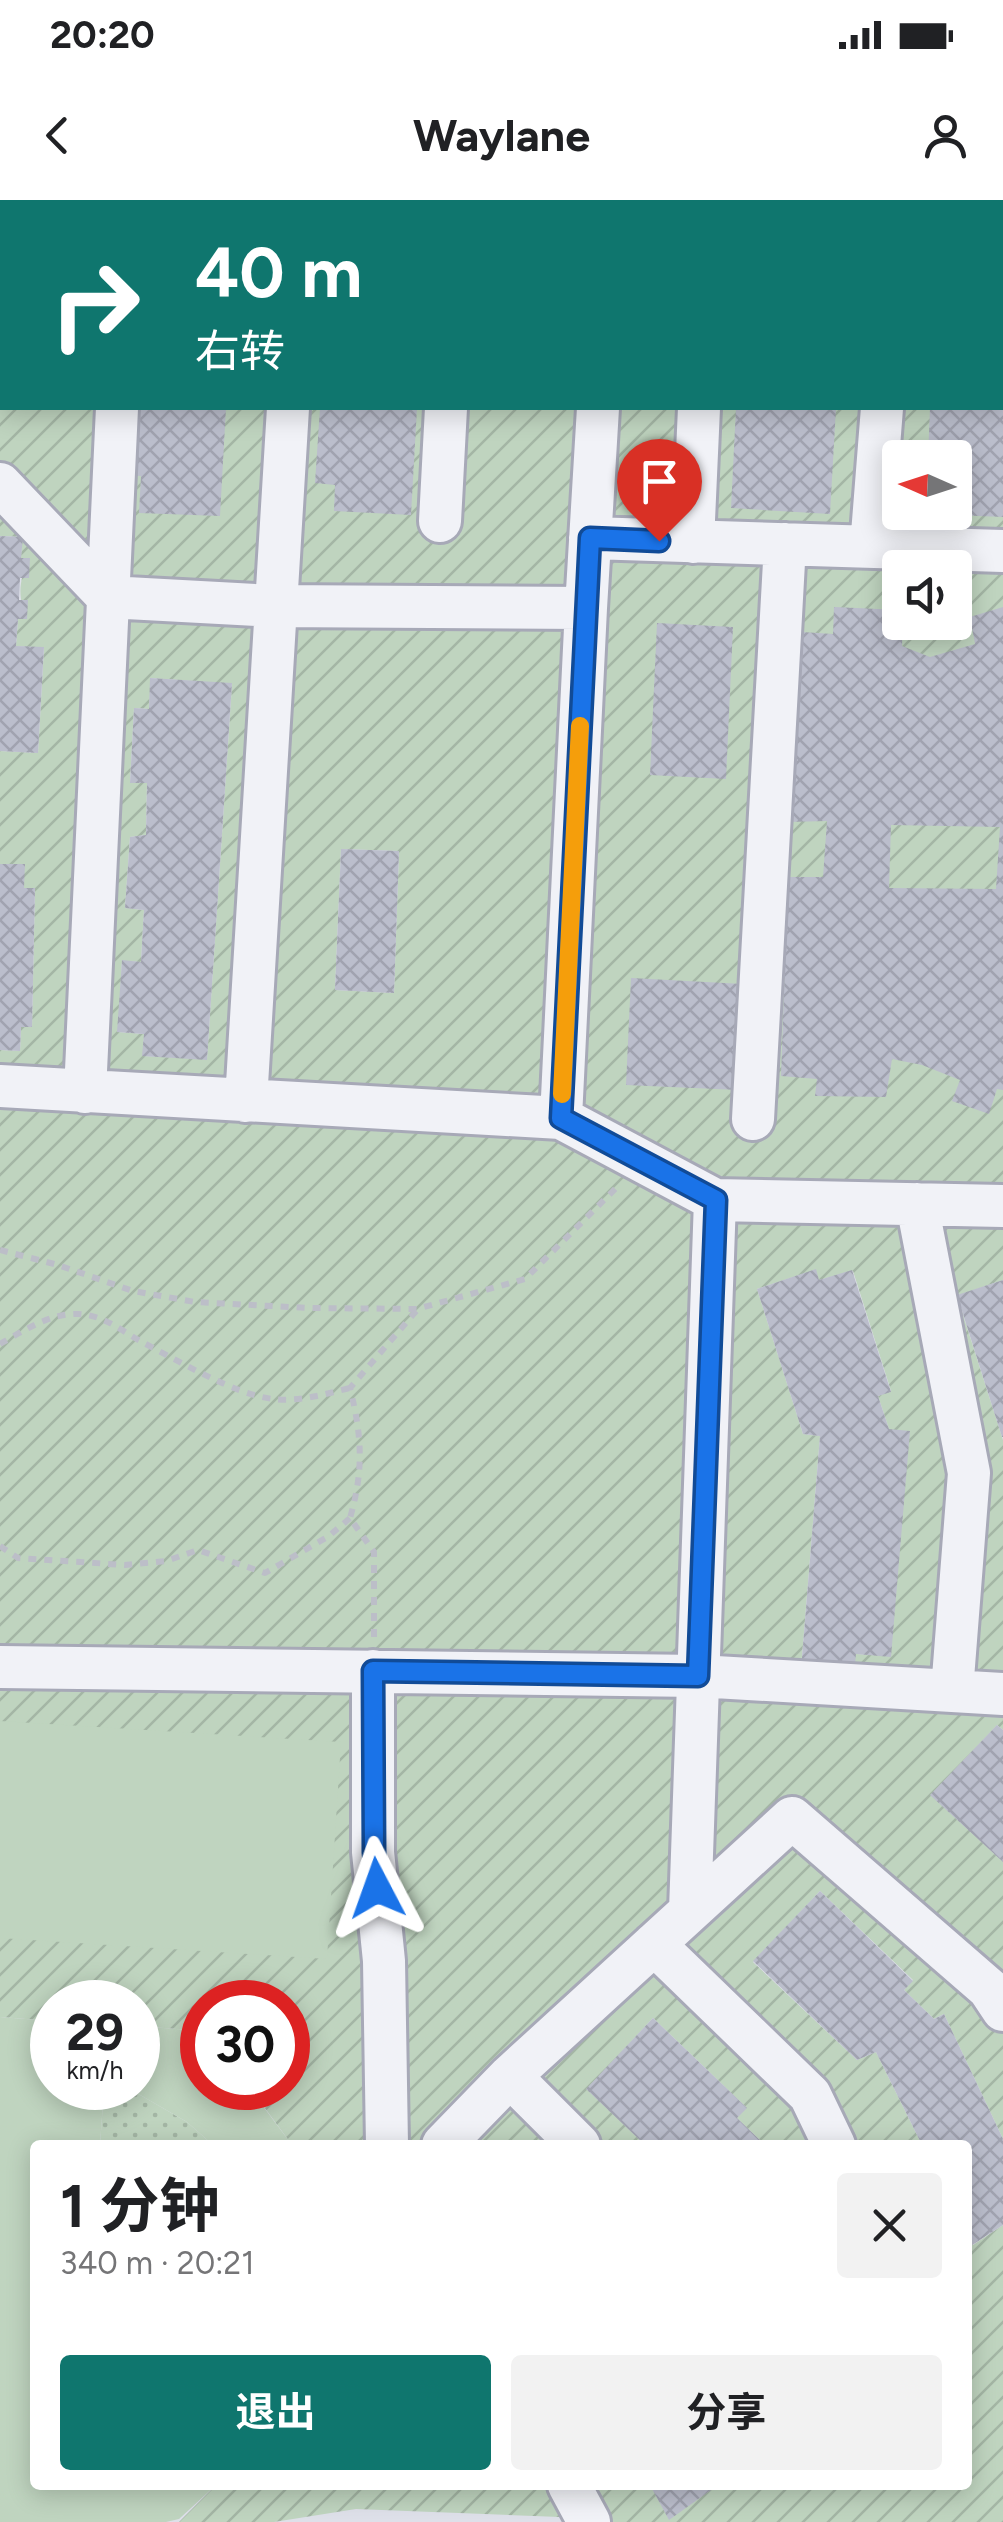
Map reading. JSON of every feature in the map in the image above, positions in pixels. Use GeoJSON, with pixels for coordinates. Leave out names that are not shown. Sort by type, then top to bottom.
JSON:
{"type":"FeatureCollection","features":[{"type":"Feature","properties":{"kind":"street"},"geometry":{"type":"LineString","coordinates":[[86,1092],[117,410]]}},
{"type":"Feature","properties":{"kind":"street"},"geometry":{"type":"LineString","coordinates":[[246,1101],[288,410]]}},
{"type":"Feature","properties":{"kind":"street"},"geometry":{"type":"LineString","coordinates":[[440,521],[446,410]]}},
{"type":"Feature","properties":{"kind":"street"},"geometry":{"type":"LineString","coordinates":[[561,1118],[598,410]]}},
{"type":"Feature","properties":{"kind":"street"},"geometry":{"type":"LineString","coordinates":[[694,542],[700,410]]}},
{"type":"Feature","properties":{"kind":"street"},"geometry":{"type":"LineString","coordinates":[[870,547],[882,410]]}},
{"type":"Feature","properties":{"kind":"street"},"geometry":{"type":"LineString","coordinates":[[0,484],[108,597],[274,606],[586,608]]}},
{"type":"Feature","properties":{"kind":"street"},"geometry":{"type":"LineString","coordinates":[[590,538],[1003,550]]}},
{"type":"Feature","properties":{"kind":"street"},"geometry":{"type":"LineString","coordinates":[[753,1118],[785,544]]}},
{"type":"Feature","properties":{"kind":"street"},"geometry":{"type":"LineString","coordinates":[[0,1086],[561,1118],[716,1200],[1003,1206]]}},
{"type":"Feature","properties":{"kind":"street"},"geometry":{"type":"LineString","coordinates":[[690,1911],[716,1200]]}},
{"type":"Feature","properties":{"kind":"street"},"geometry":{"type":"LineString","coordinates":[[917,1204],[969,1474],[952,1691]]}},
{"type":"Feature","properties":{"kind":"street"},"geometry":{"type":"LineString","coordinates":[[0,1667],[698,1676],[1003,1694]]}},
{"type":"Feature","properties":{"kind":"street"},"geometry":{"type":"LineString","coordinates":[[373,1671],[374,1852],[384,1962],[387,2140]]}},
{"type":"Feature","properties":{"kind":"street"},"geometry":{"type":"LineString","coordinates":[[449,2140],[510,2076],[792,1818],[988,1990],[1003,2010]]}},
{"type":"Feature","properties":{"kind":"street"},"geometry":{"type":"LineString","coordinates":[[654,1944],[810,2095],[832,2140]]}},
{"type":"Feature","properties":{"kind":"street"},"geometry":{"type":"LineString","coordinates":[[510,2076],[574,2140]]}},
{"type":"Feature","properties":{"kind":"street"},"geometry":{"type":"LineString","coordinates":[[572,2490],[589,2522]]}},
{"type":"Feature","properties":{"kind":"path"},"geometry":{"type":"LineString","coordinates":[[0,1250],[58,1264],[133,1291],[195,1302],[418,1309],[525,1279],[642,1161]]}},
{"type":"Feature","properties":{"kind":"path"},"geometry":{"type":"LineString","coordinates":[[0,1344],[32,1325],[74,1314],[102,1318],[239,1389],[273,1399],[313,1398],[350,1388],[418,1309]]}},
{"type":"Feature","properties":{"kind":"path"},"geometry":{"type":"LineString","coordinates":[[0,1546],[18,1558],[125,1565],[166,1561],[198,1550],[265,1573],[329,1536],[350,1518],[360,1484],[360,1430],[350,1388]]}},
{"type":"Feature","properties":{"kind":"path"},"geometry":{"type":"LineString","coordinates":[[350,1518],[374,1552],[373,1671]]}},
{"type":"Feature","properties":{"kind":"green space"},"geometry":{"type":"Polygon","coordinates":[[[0,410],[1003,410],[1003,1280],[957,1296],[1003,1440],[1003,1730],[997,1725],[931,1795],[1003,1862],[1003,2139],[944,2014],[934,2019],[904,1990],[913,1980],[820,1891],[753,1962],[857,2060],[876,2052],[920,2140],[760,2140],[737,2118],[746,2107],[653,2018],[587,2089],[640,2140],[288,2140],[266,2110],[310,2110],[310,1980],[180,1980],[180,2029],[160,2028],[160,1980],[30,1980],[30,2019],[0,2017],[0,1050],[20,1051],[21,1027],[32,1027],[35,888],[24,888],[24,864],[0,864],[0,751],[38,753],[44,648],[16,646],[18,619],[27,619],[20,588],[29,558],[21,558],[22,537],[0,536],[0,410]],[[151,678],[149,709],[134,708],[130,782],[147,783],[146,835],[130,837],[125,908],[144,910],[141,962],[122,961],[118,1032],[144,1034],[143,1056],[207,1059],[232,684],[151,678]],[[341,849],[335,990],[394,993],[399,851],[341,849]],[[815,1270],[757,1289],[803,1434],[820,1436],[801,1669],[856,1654],[891,1656],[889,1429],[878,1396],[891,1391],[853,1271],[819,1280],[815,1270]]]}},
{"type":"Feature","properties":{"kind":"green space"},"geometry":{"type":"Polygon","coordinates":[[[0,1721],[341,1742],[327,1959],[0,1938],[0,1721]]]}},
{"type":"Feature","properties":{"kind":"green space"},"geometry":{"type":"Polygon","coordinates":[[[0,2017],[30,2019],[30,2110],[102,2110],[100,2140],[30,2140],[30,2490],[211,2490],[179,2519],[0,2522],[0,2017]]]}},
{"type":"Feature","properties":{"kind":"green space"},"geometry":{"type":"Polygon","coordinates":[[[160,2028],[180,2029],[180,2110],[266,2110],[288,2140],[207,2140],[160,2106],[160,2028]]]}},
{"type":"Feature","properties":{"kind":"green space"},"geometry":{"type":"Polygon","coordinates":[[[160,2106],[207,2140],[100,2140],[102,2110],[160,2110],[160,2106]]]}},
{"type":"Feature","properties":{"kind":"green space"},"geometry":{"type":"Polygon","coordinates":[[[1003,2225],[1003,2522],[589,2522],[559,2517],[356,2509],[274,2522],[179,2522],[211,2490],[653,2490],[669,2519],[711,2490],[972,2490],[973,2245],[1003,2225]]]}},
{"type":"Feature","properties":{"kind":"building"},"geometry":{"type":"Polygon","coordinates":[[[123,410],[226,410],[220,516],[139,513],[141,476],[120,475],[123,410]]]}},
{"type":"Feature","properties":{"kind":"building"},"geometry":{"type":"Polygon","coordinates":[[[320,410],[417,410],[411,515],[334,511],[335,485],[315,483],[320,410]]]}},
{"type":"Feature","properties":{"kind":"building"},"geometry":{"type":"Polygon","coordinates":[[[736,410],[836,410],[830,514],[731,508],[736,410]]]}},
{"type":"Feature","properties":{"kind":"building"},"geometry":{"type":"Polygon","coordinates":[[[930,410],[1003,410],[1003,517],[972,516],[972,440],[929,440],[930,410]]]}},
{"type":"Feature","properties":{"kind":"building"},"geometry":{"type":"Polygon","coordinates":[[[0,536],[23,537],[21,558],[30,558],[29,578],[20,578],[19,600],[28,600],[27,619],[18,619],[16,646],[44,647],[38,753],[0,751],[0,536]]]}},
{"type":"Feature","properties":{"kind":"building"},"geometry":{"type":"Polygon","coordinates":[[[834,607],[882,609],[882,640],[902,640],[902,646],[930,657],[975,644],[972,616],[1003,607],[1003,1090],[997,1089],[989,1114],[952,1101],[960,1080],[922,1065],[892,1059],[886,1097],[815,1096],[817,1079],[781,1076],[788,877],[823,877],[827,821],[788,822],[802,632],[833,634],[834,607]],[[891,825],[889,888],[996,889],[1000,827],[891,825]]]}},
{"type":"Feature","properties":{"kind":"building"},"geometry":{"type":"Polygon","coordinates":[[[657,623],[733,627],[726,779],[650,775],[657,623]]]}},
{"type":"Feature","properties":{"kind":"building"},"geometry":{"type":"Polygon","coordinates":[[[150,678],[232,683],[207,1060],[142,1056],[144,1034],[117,1032],[122,960],[141,962],[144,910],[125,908],[130,837],[146,835],[147,783],[130,783],[134,708],[149,709],[150,678]]]}},
{"type":"Feature","properties":{"kind":"building"},"geometry":{"type":"Polygon","coordinates":[[[341,849],[399,851],[394,993],[335,990],[341,849]]]}},
{"type":"Feature","properties":{"kind":"building"},"geometry":{"type":"Polygon","coordinates":[[[0,864],[25,864],[24,888],[35,888],[32,1027],[21,1027],[20,1051],[0,1050],[0,864]]]}},
{"type":"Feature","properties":{"kind":"building"},"geometry":{"type":"Polygon","coordinates":[[[631,978],[743,984],[738,1090],[626,1085],[631,978]]]}},
{"type":"Feature","properties":{"kind":"building"},"geometry":{"type":"Polygon","coordinates":[[[816,1269],[819,1280],[852,1270],[891,1392],[878,1396],[889,1429],[910,1431],[891,1657],[856,1654],[854,1675],[801,1670],[820,1436],[803,1434],[757,1289],[816,1269]]]}},
{"type":"Feature","properties":{"kind":"building"},"geometry":{"type":"Polygon","coordinates":[[[1003,1280],[1003,1437],[1002,1437],[957,1295],[1003,1280]]]}},
{"type":"Feature","properties":{"kind":"building"},"geometry":{"type":"Polygon","coordinates":[[[997,1725],[1003,1730],[1003,1862],[930,1795],[997,1725]]]}},
{"type":"Feature","properties":{"kind":"building"},"geometry":{"type":"Polygon","coordinates":[[[820,1891],[913,1981],[904,1990],[934,2019],[944,2014],[1003,2139],[1003,2225],[972,2245],[972,2140],[920,2140],[876,2052],[857,2060],[753,1961],[820,1891]]]}},
{"type":"Feature","properties":{"kind":"building"},"geometry":{"type":"Polygon","coordinates":[[[653,2018],[747,2108],[737,2118],[760,2140],[640,2140],[586,2089],[653,2018]]]}},
{"type":"Feature","properties":{"kind":"building"},"geometry":{"type":"Polygon","coordinates":[[[653,2490],[711,2490],[669,2520],[653,2490]]]}},
{"type":"Feature","properties":{"kind":"slow traffic"},"geometry":{"type":"LineString","coordinates":[[562,1094],[580,726]]}},
{"type":"Feature","properties":{"kind":"route"},"geometry":{"type":"LineString","coordinates":[[377,1888],[373,1671],[698,1676],[716,1200],[561,1118],[590,538],[659,541]]}}]}
